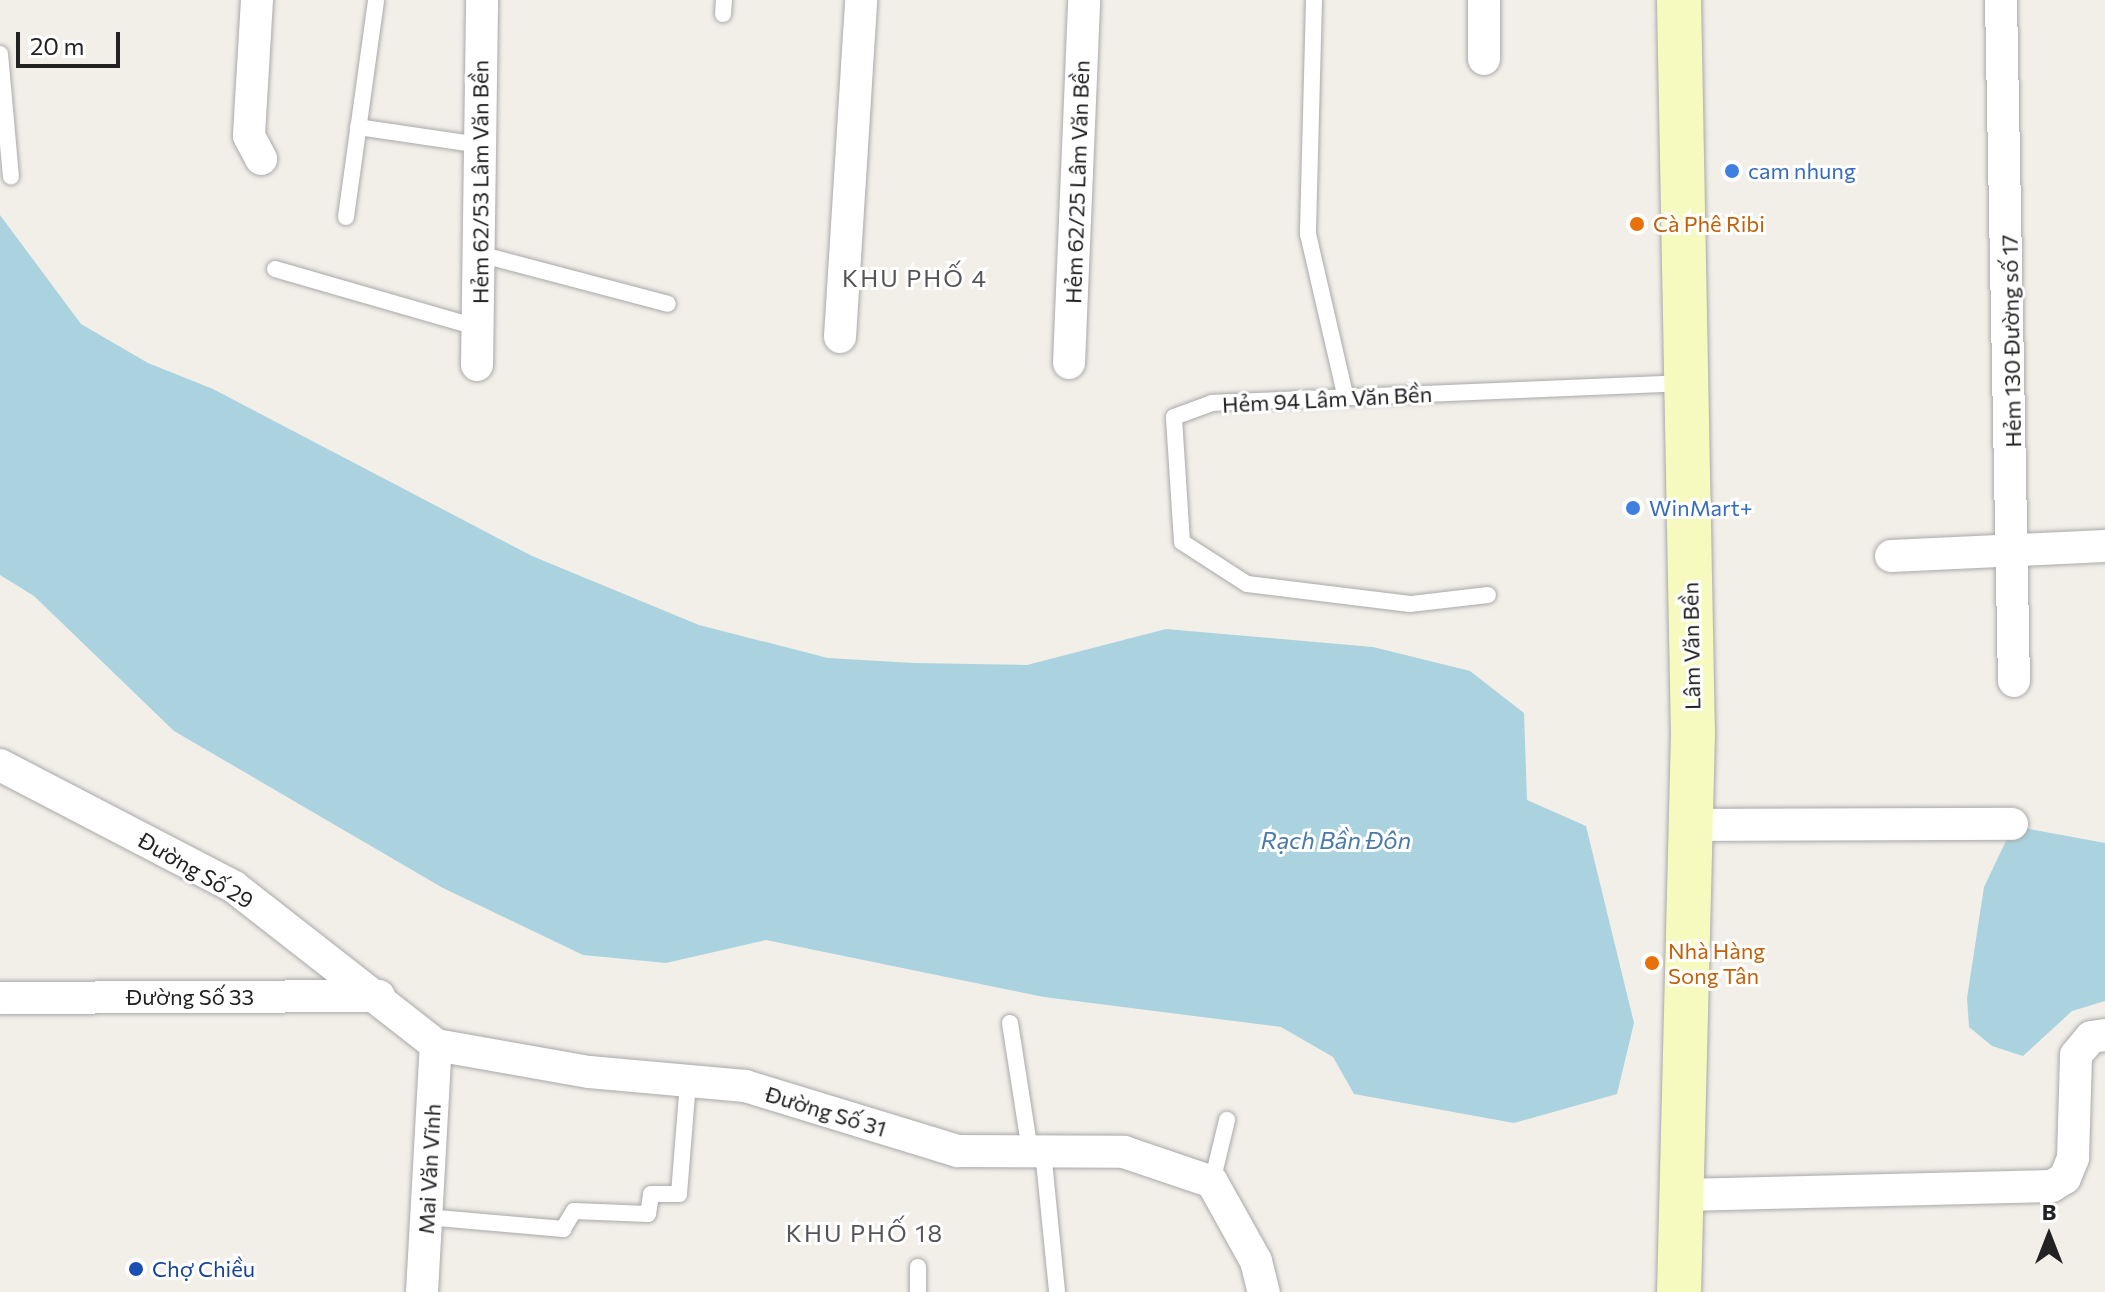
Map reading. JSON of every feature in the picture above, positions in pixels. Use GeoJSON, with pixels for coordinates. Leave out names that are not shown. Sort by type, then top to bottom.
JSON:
{"type":"FeatureCollection","features":[{"type":"Feature","properties":{"kind":"street"},"geometry":{"type":"LineString","coordinates":[[257,0],[249,136],[261,159]]}},
{"type":"Feature","properties":{"kind":"street","name":"Hẻm 62/53 Lâm Văn Bền"},"geometry":{"type":"LineString","coordinates":[[477,365],[483,255],[480,145],[482,0]]}},
{"type":"Feature","properties":{"kind":"street"},"geometry":{"type":"LineString","coordinates":[[840,337],[861,0]]}},
{"type":"Feature","properties":{"kind":"street","name":"Hẻm 62/25 Lâm Văn Bền"},"geometry":{"type":"LineString","coordinates":[[1069,363],[1084,0]]}},
{"type":"Feature","properties":{"kind":"street"},"geometry":{"type":"LineString","coordinates":[[1484,0],[1484,59]]}},
{"type":"Feature","properties":{"kind":"street","name":"Lâm Văn Bền"},"geometry":{"type":"LineString","coordinates":[[1679,0],[1690,825],[1684,1195],[1679,1292]]}},
{"type":"Feature","properties":{"kind":"street","name":"Hẻm 130 Đường số 17"},"geometry":{"type":"LineString","coordinates":[[2001,0],[2014,547],[2014,681]]}},
{"type":"Feature","properties":{"kind":"street"},"geometry":{"type":"LineString","coordinates":[[1891,556],[2014,547],[2105,546]]}},
{"type":"Feature","properties":{"kind":"street","name":"Đường Số 29"},"geometry":{"type":"LineString","coordinates":[[0,765],[234,887],[379,996]]}},
{"type":"Feature","properties":{"kind":"street"},"geometry":{"type":"LineString","coordinates":[[1690,825],[2012,824]]}},
{"type":"Feature","properties":{"kind":"street"},"geometry":{"type":"LineString","coordinates":[[379,996],[436,1045]]}},
{"type":"Feature","properties":{"kind":"street","name":"Đường Số 33"},"geometry":{"type":"LineString","coordinates":[[0,998],[379,996]]}},
{"type":"Feature","properties":{"kind":"street"},"geometry":{"type":"LineString","coordinates":[[1684,1195],[2052,1186],[2065,1178],[2073,1158],[2076,1055],[2091,1037],[2105,1035]]}},
{"type":"Feature","properties":{"kind":"street","name":"Đường Số 31"},"geometry":{"type":"LineString","coordinates":[[436,1045],[688,1081],[745,1086],[958,1151],[1124,1152],[1212,1182]]}},
{"type":"Feature","properties":{"kind":"street","name":"Mai Văn Vĩnh"},"geometry":{"type":"LineString","coordinates":[[422,1292],[436,1045]]}},
{"type":"Feature","properties":{"kind":"street"},"geometry":{"type":"LineString","coordinates":[[1212,1182],[1256,1261],[1264,1292]]}},
{"type":"Feature","properties":{"kind":"lane"},"geometry":{"type":"LineString","coordinates":[[1314,0],[1308,234],[1346,398]]}},
{"type":"Feature","properties":{"kind":"lane"},"geometry":{"type":"LineString","coordinates":[[346,217],[376,1]]}},
{"type":"Feature","properties":{"kind":"lane"},"geometry":{"type":"LineString","coordinates":[[0,54],[11,177]]}},
{"type":"Feature","properties":{"kind":"lane"},"geometry":{"type":"LineString","coordinates":[[358,127],[480,145]]}},
{"type":"Feature","properties":{"kind":"lane"},"geometry":{"type":"LineString","coordinates":[[483,255],[668,304]]}},
{"type":"Feature","properties":{"kind":"lane"},"geometry":{"type":"LineString","coordinates":[[275,269],[479,328]]}},
{"type":"Feature","properties":{"kind":"lane","name":"Hẻm 94 Lâm Văn Bền"},"geometry":{"type":"LineString","coordinates":[[1488,595],[1410,604],[1247,584],[1182,542],[1174,417],[1212,403],[1686,383]]}},
{"type":"Feature","properties":{"kind":"lane"},"geometry":{"type":"LineString","coordinates":[[1010,1023],[1036,1151],[1057,1292]]}},
{"type":"Feature","properties":{"kind":"lane"},"geometry":{"type":"LineString","coordinates":[[426,1217],[563,1229],[574,1211],[648,1214],[651,1194],[679,1194],[688,1081]]}},
{"type":"Feature","properties":{"kind":"lane"},"geometry":{"type":"LineString","coordinates":[[1212,1182],[1227,1120]]}},
{"type":"Feature","properties":{"kind":"lane"},"geometry":{"type":"LineString","coordinates":[[918,1267],[918,1292]]}},
{"type":"Feature","properties":{"kind":"water","name":"Rạch Bần Đôn"},"geometry":{"type":"Polygon","coordinates":[[[0,215],[81,324],[148,363],[213,389],[532,556],[699,625],[828,658],[1027,665],[1166,629],[1373,647],[1470,671],[1524,713],[1527,800],[1586,826],[1634,1023],[1617,1094],[1514,1123],[1354,1094],[1333,1057],[1281,1027],[1044,997],[766,940],[666,963],[583,955],[443,888],[174,731],[34,596],[0,575],[0,215]]]}},
{"type":"Feature","properties":{"kind":"water"},"geometry":{"type":"Polygon","coordinates":[[[2013,826],[2105,843],[2105,1001],[2072,1011],[2023,1056],[1992,1046],[1969,1027],[1967,998],[1984,887],[2013,826]]]}},
{"type":"Feature","properties":{"kind":"place","name":"cam nhung"},"geometry":{"type":"Point","coordinates":[1732,171]}},
{"type":"Feature","properties":{"kind":"place","name":"Cà Phê Ribi"},"geometry":{"type":"Point","coordinates":[1637,224]}},
{"type":"Feature","properties":{"kind":"place","name":"WinMart+"},"geometry":{"type":"Point","coordinates":[1633,508]}},
{"type":"Feature","properties":{"kind":"place","name":"Nhà Hàng Song Tân"},"geometry":{"type":"Point","coordinates":[1652,963]}},
{"type":"Feature","properties":{"kind":"place","name":"Chợ Chiều"},"geometry":{"type":"Point","coordinates":[136,1269]}},
{"type":"Feature","properties":{"kind":"district","name":"KHU PHỐ 4"},"geometry":{"type":"Point","coordinates":[915,278]}},
{"type":"Feature","properties":{"kind":"district","name":"KHU PHỐ 18"},"geometry":{"type":"Point","coordinates":[865,1233]}}]}
